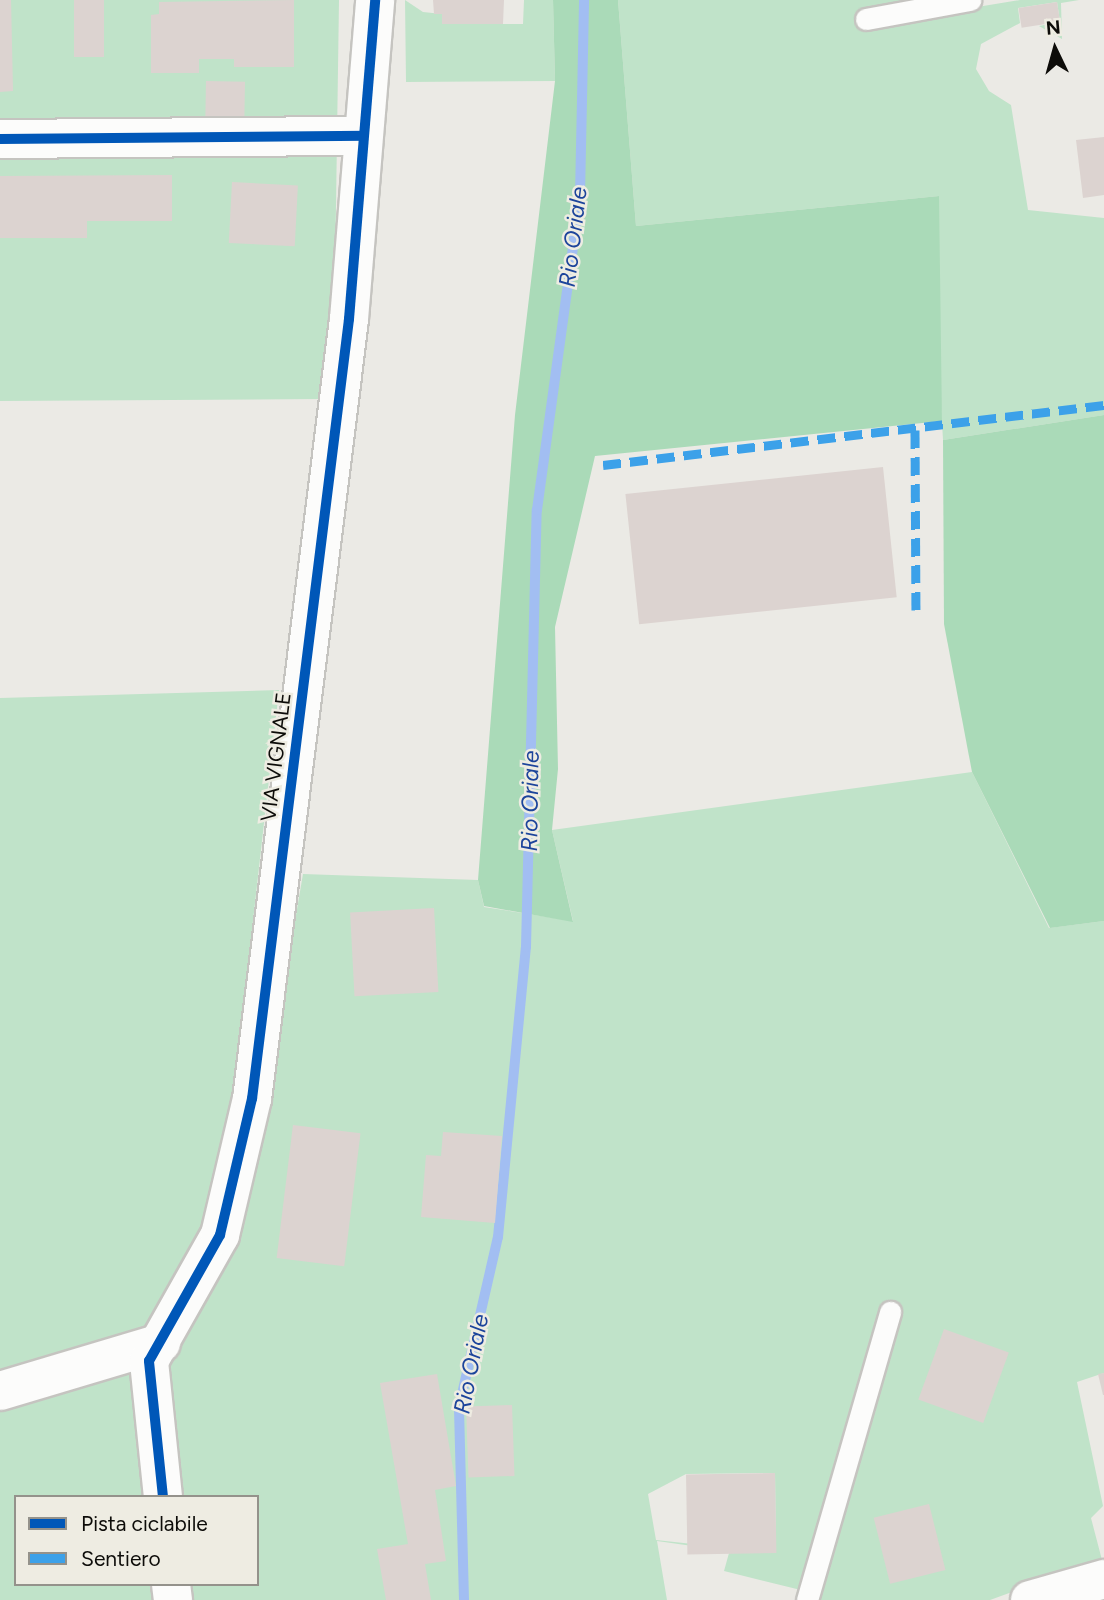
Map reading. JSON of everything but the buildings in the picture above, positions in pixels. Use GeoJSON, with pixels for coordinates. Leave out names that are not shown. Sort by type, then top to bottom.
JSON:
{"type":"FeatureCollection","features":[{"type":"Feature","properties":{"kind":"street","name":"VIA VIGNALE"},"geometry":{"type":"LineString","coordinates":[[163,1495],[149,1361],[220,1235],[252,1098],[349,319],[375,0]]}},
{"type":"Feature","properties":{"kind":"street"},"geometry":{"type":"LineString","coordinates":[[0,139],[362,136]]}},
{"type":"Feature","properties":{"kind":"street"},"geometry":{"type":"LineString","coordinates":[[0,1391],[161,1343]]}},
{"type":"Feature","properties":{"kind":"street"},"geometry":{"type":"LineString","coordinates":[[1030,1600],[1104,1579]]}},
{"type":"Feature","properties":{"kind":"lane"},"geometry":{"type":"LineString","coordinates":[[866,19],[970,0]]}},
{"type":"Feature","properties":{"kind":"lane"},"geometry":{"type":"LineString","coordinates":[[807,1600],[890,1312]]}},
{"type":"Feature","properties":{"kind":"green space"},"geometry":{"type":"Polygon","coordinates":[[[0,0],[339,0],[335,274],[320,399],[0,401],[0,0]]]}},
{"type":"Feature","properties":{"kind":"green space"},"geometry":{"type":"Polygon","coordinates":[[[405,0],[423,12],[442,14],[442,24],[523,24],[524,0],[553,0],[555,81],[406,82],[405,0]]]}},
{"type":"Feature","properties":{"kind":"green space"},"geometry":{"type":"Polygon","coordinates":[[[553,0],[618,0],[636,226],[939,196],[942,421],[595,456],[555,627],[558,769],[552,830],[573,922],[484,906],[478,880],[515,415],[555,81],[553,0]]]}},
{"type":"Feature","properties":{"kind":"green space"},"geometry":{"type":"Polygon","coordinates":[[[618,0],[931,0],[965,9],[1020,0],[1079,0],[1061,3],[1062,39],[1039,26],[1060,22],[1057,2],[1018,8],[1020,23],[981,44],[976,69],[989,91],[1011,105],[1028,210],[1104,218],[1104,415],[943,440],[938,353],[939,196],[636,226],[618,0]]]}},
{"type":"Feature","properties":{"kind":"green space"},"geometry":{"type":"Polygon","coordinates":[[[1104,415],[1104,921],[1050,928],[972,772],[944,624],[943,440],[1104,415]]]}},
{"type":"Feature","properties":{"kind":"green space"},"geometry":{"type":"Polygon","coordinates":[[[279,690],[224,1178],[204,1236],[149,1334],[0,1376],[0,698],[279,690]]]}},
{"type":"Feature","properties":{"kind":"green space"},"geometry":{"type":"Polygon","coordinates":[[[972,772],[1049,928],[1104,921],[1104,1373],[1077,1382],[1103,1506],[1091,1518],[1102,1560],[1026,1587],[1069,1600],[1012,1592],[990,1600],[808,1600],[809,1592],[724,1571],[729,1553],[735,1552],[657,1541],[667,1600],[185,1600],[183,1586],[259,1586],[259,1495],[174,1495],[161,1368],[275,1038],[303,874],[478,880],[484,907],[573,921],[552,830],[972,772]],[[775,1473],[686,1474],[648,1494],[656,1540],[776,1553],[775,1473]]]}},
{"type":"Feature","properties":{"kind":"green space"},"geometry":{"type":"Polygon","coordinates":[[[131,1362],[155,1495],[14,1495],[14,1586],[164,1586],[166,1600],[0,1600],[0,1401],[131,1362]]]}},
{"type":"Feature","properties":{"kind":"waterway","name":"Rio Oriale"},"geometry":{"type":"LineString","coordinates":[[464,1600],[459,1407],[498,1237],[526,947],[537,510],[580,195],[584,0]]}},
{"type":"Feature","properties":{"kind":"marked path"},"geometry":{"type":"LineString","coordinates":[[603,465],[1104,405]]}},
{"type":"Feature","properties":{"kind":"marked path"},"geometry":{"type":"LineString","coordinates":[[915,430],[916,610]]}},
{"type":"Feature","properties":{"kind":"cycle path"},"geometry":{"type":"LineString","coordinates":[[163,1495],[149,1361],[220,1235],[252,1099],[349,319],[375,0]]}},
{"type":"Feature","properties":{"kind":"cycle path"},"geometry":{"type":"LineString","coordinates":[[0,139],[362,136]]}}]}
